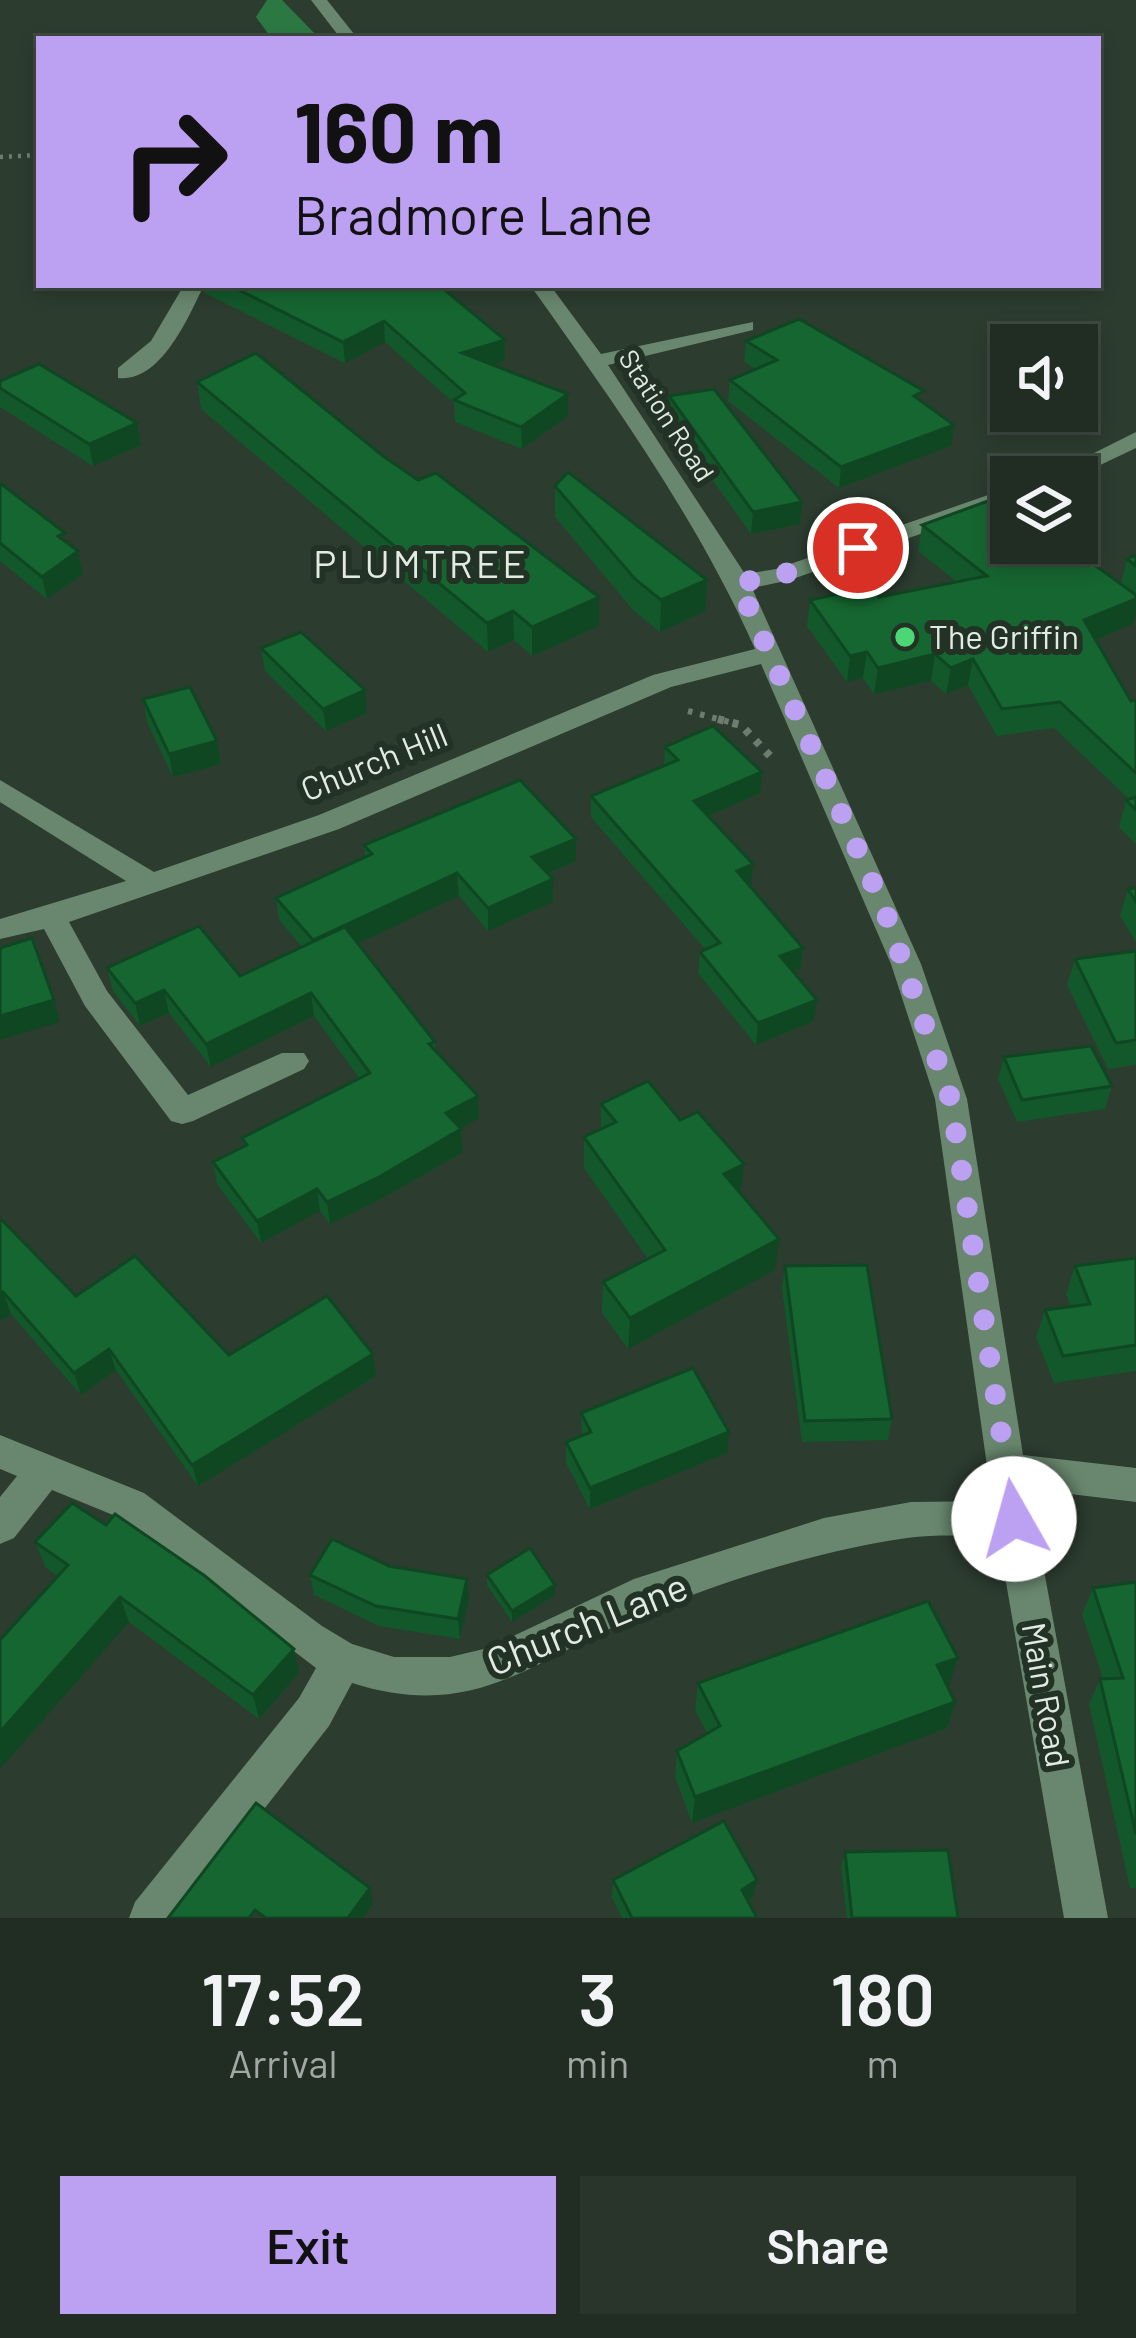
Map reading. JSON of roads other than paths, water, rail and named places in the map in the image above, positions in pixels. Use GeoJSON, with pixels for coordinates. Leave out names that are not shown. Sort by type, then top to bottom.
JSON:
{"type":"FeatureCollection","features":[{"type":"Feature","properties":{"kind":"street"},"geometry":{"type":"LineString","coordinates":[[319,0],[348,36]]}},
{"type":"Feature","properties":{"kind":"street"},"geometry":{"type":"LineString","coordinates":[[126,373],[152,358],[164,343],[192,288]]}},
{"type":"Feature","properties":{"kind":"street","name":"Station Road"},"geometry":{"type":"LineString","coordinates":[[543,288],[738,583]]}},
{"type":"Feature","properties":{"kind":"street"},"geometry":{"type":"LineString","coordinates":[[595,362],[746,326]]}},
{"type":"Feature","properties":{"kind":"street"},"geometry":{"type":"LineString","coordinates":[[1098,457],[1136,439]]}},
{"type":"Feature","properties":{"kind":"street"},"geometry":{"type":"LineString","coordinates":[[738,583],[781,575],[990,501]]}},
{"type":"Feature","properties":{"kind":"street","name":"Main Road"},"geometry":{"type":"LineString","coordinates":[[738,583],[906,964],[951,1100],[1014,1519],[1086,1918]]}},
{"type":"Feature","properties":{"kind":"street","name":"Church Hill"},"geometry":{"type":"LineString","coordinates":[[0,929],[52,917],[328,822],[700,668],[772,654]]}},
{"type":"Feature","properties":{"kind":"street"},"geometry":{"type":"LineString","coordinates":[[0,789],[149,882]]}},
{"type":"Feature","properties":{"kind":"street"},"geometry":{"type":"LineString","coordinates":[[52,917],[96,998],[182,1112],[293,1061]]}},
{"type":"Feature","properties":{"kind":"street","name":"Church Lane"},"geometry":{"type":"LineString","coordinates":[[0,1452],[131,1505],[308,1640],[342,1660],[394,1677],[450,1677],[493,1666],[634,1598],[824,1536],[911,1520],[1014,1519]]}},
{"type":"Feature","properties":{"kind":"street"},"geometry":{"type":"LineString","coordinates":[[0,1526],[45,1470]]}},
{"type":"Feature","properties":{"kind":"street"},"geometry":{"type":"LineString","coordinates":[[1009,1470],[1136,1485]]}},
{"type":"Feature","properties":{"kind":"street"},"geometry":{"type":"LineString","coordinates":[[151,1918],[314,1712],[342,1660]]}},
{"type":"Feature","properties":{"kind":"place","name":"The Griffin"},"geometry":{"type":"Point","coordinates":[905,637]}},
{"type":"Feature","properties":{"kind":"district","name":"PLUMTREE"},"geometry":{"type":"Point","coordinates":[421,564]}}]}
